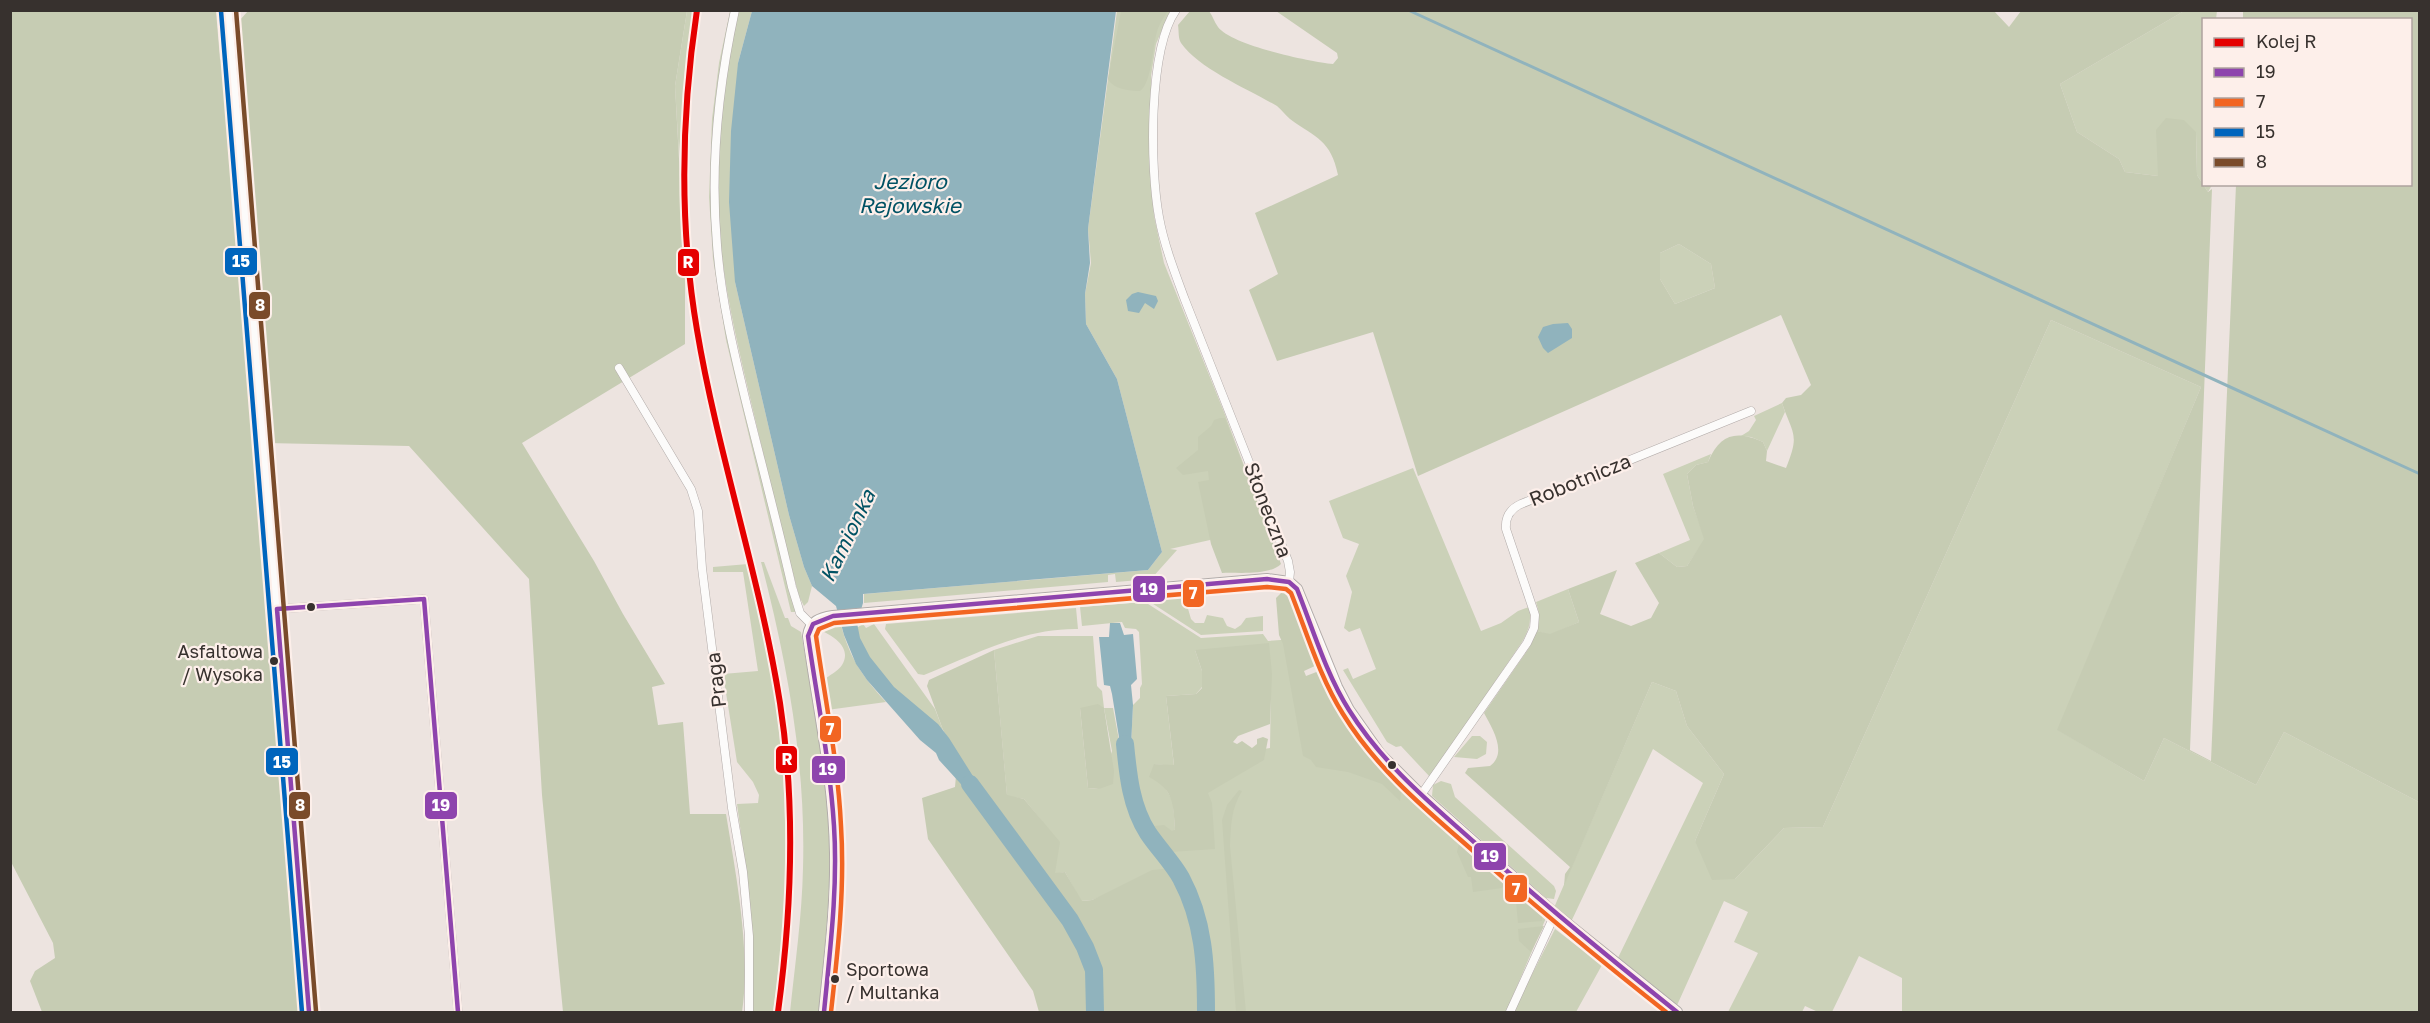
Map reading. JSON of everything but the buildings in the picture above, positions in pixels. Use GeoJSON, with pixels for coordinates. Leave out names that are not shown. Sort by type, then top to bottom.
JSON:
{"type":"FeatureCollection","features":[{"type":"Feature","properties":{"kind":"street"},"geometry":{"type":"LineString","coordinates":[[228,10],[309,1012]]}},
{"type":"Feature","properties":{"kind":"street"},"geometry":{"type":"LineString","coordinates":[[735,10],[725,54],[717,115],[714,178],[717,248],[732,344],[792,587],[800,613],[811,627]]}},
{"type":"Feature","properties":{"kind":"street","name":"Słoneczna"},"geometry":{"type":"LineString","coordinates":[[1176,10],[1164,34],[1154,112],[1155,172],[1159,216],[1177,279],[1286,556],[1290,572],[1289,582],[1300,595],[1337,687],[1349,710],[1380,754],[1422,795],[1555,914],[1677,1012]]}},
{"type":"Feature","properties":{"kind":"street","name":"Praga"},"geometry":{"type":"LineString","coordinates":[[619,368],[691,489],[699,512],[702,568],[722,732],[743,872],[749,936],[749,1012]]}},
{"type":"Feature","properties":{"kind":"street","name":"Robotnicza"},"geometry":{"type":"LineString","coordinates":[[1422,795],[1527,643],[1534,628],[1534,609],[1506,529],[1506,520],[1510,512],[1521,504],[1751,411]]}},
{"type":"Feature","properties":{"kind":"street"},"geometry":{"type":"LineString","coordinates":[[824,1012],[833,911],[835,853],[832,797],[808,636],[811,627],[818,619],[830,616],[1267,579],[1289,582]]}},
{"type":"Feature","properties":{"kind":"street"},"geometry":{"type":"LineString","coordinates":[[277,609],[424,599],[458,1012]]}},
{"type":"Feature","properties":{"kind":"street"},"geometry":{"type":"LineString","coordinates":[[1510,1012],[1555,914]]}},
{"type":"Feature","properties":{"kind":"green space"},"geometry":{"type":"Polygon","coordinates":[[[1993,10],[2009,27],[2021,11],[2184,11],[2060,84],[2077,132],[2119,159],[2125,172],[2158,176],[2156,130],[2166,118],[2184,120],[2196,132],[2197,175],[2208,192],[2212,189],[2190,750],[2211,761],[2236,186],[2412,186],[2412,18],[2243,18],[2243,11],[2419,11],[2419,802],[2284,732],[2256,785],[2164,738],[2144,781],[2057,730],[2201,387],[2051,320],[1823,827],[1784,828],[1735,879],[1712,880],[1695,841],[1724,774],[1687,726],[1676,691],[1652,682],[1564,886],[1565,874],[1570,867],[1465,773],[1468,768],[1490,766],[1498,754],[1497,740],[1484,713],[1529,648],[1537,631],[1550,634],[1579,622],[1568,589],[1617,570],[1600,614],[1631,626],[1651,618],[1659,603],[1635,563],[1659,553],[1677,567],[1687,566],[1704,539],[1693,506],[1687,474],[1696,465],[1708,462],[1718,445],[1724,440],[1737,436],[1763,442],[1767,451],[1766,461],[1786,468],[1794,441],[1782,403],[1786,398],[1801,395],[1811,385],[1781,315],[1418,476],[1373,332],[1277,361],[1249,290],[1278,274],[1255,213],[1338,175],[1331,154],[1321,141],[1290,119],[1277,106],[1212,70],[1189,53],[1180,41],[1178,25],[1190,11],[1209,11],[1218,27],[1226,34],[1254,46],[1307,60],[1333,64],[1338,58],[1337,53],[1276,11],[1993,10]],[[1679,244],[1660,253],[1660,279],[1675,304],[1715,288],[1711,264],[1679,244]]]}},
{"type":"Feature","properties":{"kind":"green space"},"geometry":{"type":"Polygon","coordinates":[[[10,11],[216,11],[220,59],[243,80],[239,21],[248,11],[687,11],[675,86],[685,268],[685,344],[522,443],[665,684],[652,687],[658,725],[683,722],[690,814],[726,814],[744,939],[742,1012],[563,1012],[542,795],[529,579],[409,446],[266,443],[311,1012],[42,1012],[30,981],[35,971],[55,958],[53,943],[10,860],[10,11]]]}},
{"type":"Feature","properties":{"kind":"green space"},"geometry":{"type":"Polygon","coordinates":[[[687,11],[693,11],[685,70],[679,156],[675,86],[687,11]]]}},
{"type":"Feature","properties":{"kind":"green space"},"geometry":{"type":"Polygon","coordinates":[[[730,11],[732,11],[722,55],[713,130],[711,179],[715,259],[796,612],[791,612],[726,340],[713,259],[709,197],[712,119],[719,63],[730,11]]]}},
{"type":"Feature","properties":{"kind":"green space"},"geometry":{"type":"Polygon","coordinates":[[[738,11],[752,11],[738,63],[735,282],[789,515],[812,586],[808,602],[804,606],[799,596],[746,380],[729,304],[721,252],[718,200],[720,128],[738,11]]]}},
{"type":"Feature","properties":{"kind":"green space"},"geometry":{"type":"Polygon","coordinates":[[[1117,11],[1170,11],[1156,44],[1151,76],[1154,216],[1164,263],[1224,412],[1280,562],[1224,567],[1210,538],[1210,540],[1170,549],[1177,550],[1151,579],[1116,582],[1115,574],[1108,575],[1108,582],[864,603],[864,594],[1148,570],[1162,552],[1117,379],[1086,324],[1085,294],[1091,263],[1088,229],[1117,11]]]}},
{"type":"Feature","properties":{"kind":"green space"},"geometry":{"type":"Polygon","coordinates":[[[1121,11],[1168,11],[1158,29],[1147,81],[1140,91],[1117,87],[1108,79],[1121,11]]]}},
{"type":"Feature","properties":{"kind":"green space"},"geometry":{"type":"Polygon","coordinates":[[[2184,11],[2217,11],[2216,18],[2202,18],[2202,183],[2197,175],[2196,132],[2158,176],[2125,172],[2119,159],[2077,132],[2060,84],[2184,11]]]}},
{"type":"Feature","properties":{"kind":"green space"},"geometry":{"type":"Polygon","coordinates":[[[1679,244],[1711,264],[1715,288],[1675,304],[1660,279],[1660,253],[1679,244]]]}},
{"type":"Feature","properties":{"kind":"green space"},"geometry":{"type":"Polygon","coordinates":[[[2051,320],[2201,387],[2058,730],[2144,781],[2164,738],[2256,785],[2284,732],[2419,802],[2419,1012],[1902,1012],[1902,978],[1859,956],[1832,1012],[1818,1012],[1805,1006],[1802,1012],[1728,1012],[1758,953],[1734,942],[1748,912],[1724,901],[1674,1012],[1615,964],[1703,783],[1653,749],[1570,924],[1553,910],[1652,682],[1676,691],[1687,726],[1724,774],[1695,841],[1735,879],[1784,828],[1823,827],[2051,320]]]}},
{"type":"Feature","properties":{"kind":"green space"},"geometry":{"type":"Polygon","coordinates":[[[1782,403],[1785,412],[1767,451],[1763,442],[1741,436],[1749,431],[1756,420],[1754,416],[1782,403]]]}},
{"type":"Feature","properties":{"kind":"green space"},"geometry":{"type":"Polygon","coordinates":[[[1225,418],[1281,564],[1276,568],[1253,573],[1222,573],[1211,544],[1198,482],[1209,480],[1208,471],[1183,475],[1176,468],[1198,450],[1198,437],[1211,426],[1214,420],[1225,418]]]}},
{"type":"Feature","properties":{"kind":"green space"},"geometry":{"type":"Polygon","coordinates":[[[1711,454],[1708,462],[1696,465],[1687,474],[1693,506],[1705,539],[1687,566],[1677,567],[1659,553],[1690,540],[1663,474],[1711,454]]]}},
{"type":"Feature","properties":{"kind":"green space"},"geometry":{"type":"Polygon","coordinates":[[[1413,468],[1481,631],[1529,607],[1530,616],[1528,629],[1522,642],[1430,777],[1401,746],[1396,747],[1387,742],[1343,670],[1348,668],[1353,679],[1376,669],[1360,628],[1349,632],[1344,628],[1352,592],[1346,576],[1359,544],[1343,538],[1329,501],[1413,468]]]}},
{"type":"Feature","properties":{"kind":"green space"},"geometry":{"type":"Polygon","coordinates":[[[761,562],[764,562],[785,618],[788,618],[791,626],[801,632],[822,755],[828,805],[830,853],[819,1012],[790,1012],[802,886],[801,790],[787,675],[761,562]]]}},
{"type":"Feature","properties":{"kind":"green space"},"geometry":{"type":"Polygon","coordinates":[[[748,564],[771,670],[779,726],[785,808],[785,890],[773,1012],[753,1012],[749,908],[737,804],[758,803],[759,795],[753,782],[737,762],[723,674],[758,671],[743,572],[713,572],[713,567],[748,564]]]}},
{"type":"Feature","properties":{"kind":"green space"},"geometry":{"type":"Polygon","coordinates":[[[1568,589],[1579,622],[1550,635],[1537,631],[1539,613],[1536,602],[1568,589]]]}},
{"type":"Feature","properties":{"kind":"green space"},"geometry":{"type":"Polygon","coordinates":[[[1282,592],[1299,614],[1317,665],[1304,671],[1306,676],[1319,671],[1326,689],[1345,721],[1406,793],[1401,793],[1400,801],[1382,784],[1348,772],[1316,767],[1311,760],[1303,756],[1283,644],[1279,635],[1276,598],[1282,592]]]}},
{"type":"Feature","properties":{"kind":"green space"},"geometry":{"type":"Polygon","coordinates":[[[1184,595],[1191,619],[1195,623],[1204,623],[1207,615],[1223,618],[1227,626],[1235,629],[1246,618],[1263,616],[1263,631],[1201,635],[1147,600],[1184,595]]]}},
{"type":"Feature","properties":{"kind":"green space"},"geometry":{"type":"Polygon","coordinates":[[[1145,602],[1201,638],[1263,634],[1268,641],[1308,638],[1317,662],[1297,669],[1303,682],[1323,674],[1351,730],[1386,771],[1546,918],[1506,1012],[1210,1012],[1204,956],[1197,919],[1183,885],[1173,868],[1092,900],[1081,901],[1065,872],[1055,874],[1041,820],[1024,799],[1007,796],[994,650],[1038,636],[1093,636],[1097,686],[1102,691],[1104,708],[1113,708],[1124,767],[1130,767],[1133,705],[1140,698],[1142,684],[1139,632],[1136,629],[1125,628],[1122,622],[1082,626],[1080,607],[1145,602]],[[1195,650],[1202,671],[1202,687],[1196,694],[1166,696],[1174,766],[1154,764],[1160,783],[1173,801],[1175,829],[1173,831],[1211,849],[1201,759],[1270,748],[1271,686],[1195,650]],[[1080,708],[1088,788],[1099,789],[1112,751],[1104,708],[1080,708]]]}},
{"type":"Feature","properties":{"kind":"green space"},"geometry":{"type":"Polygon","coordinates":[[[1076,608],[1078,629],[1038,633],[1018,638],[980,651],[924,675],[918,674],[885,629],[886,624],[1076,608]]]}},
{"type":"Feature","properties":{"kind":"green space"},"geometry":{"type":"Polygon","coordinates":[[[863,624],[866,628],[874,624],[935,709],[943,730],[921,715],[880,677],[856,635],[855,629],[863,624]]]}},
{"type":"Feature","properties":{"kind":"green space"},"geometry":{"type":"Polygon","coordinates":[[[841,625],[858,667],[886,702],[827,710],[823,680],[841,667],[845,654],[841,644],[824,632],[830,626],[841,625]]]}},
{"type":"Feature","properties":{"kind":"green space"},"geometry":{"type":"Polygon","coordinates":[[[1269,643],[1272,674],[1270,724],[1238,736],[1233,742],[1237,744],[1242,741],[1252,748],[1257,744],[1257,739],[1263,737],[1268,739],[1264,760],[1208,793],[1212,803],[1215,849],[1156,853],[1149,842],[1154,826],[1164,825],[1172,831],[1175,829],[1174,812],[1168,792],[1149,777],[1154,764],[1174,765],[1166,696],[1196,694],[1202,688],[1202,671],[1195,650],[1269,643]]]}},
{"type":"Feature","properties":{"kind":"green space"},"geometry":{"type":"Polygon","coordinates":[[[994,650],[1007,795],[1024,799],[1060,842],[1055,873],[1065,872],[1082,901],[1092,900],[1152,870],[1173,868],[1191,902],[1197,919],[1204,956],[1210,1012],[1039,1012],[1033,991],[928,839],[922,798],[955,787],[958,754],[943,730],[927,686],[929,680],[994,650]]]}},
{"type":"Feature","properties":{"kind":"green space"},"geometry":{"type":"Polygon","coordinates":[[[1098,704],[1104,708],[1114,771],[1113,784],[1099,789],[1088,788],[1080,708],[1098,704]]]}},
{"type":"Feature","properties":{"kind":"green space"},"geometry":{"type":"Polygon","coordinates":[[[1472,736],[1480,736],[1487,742],[1486,754],[1477,759],[1454,757],[1472,736]]]}},
{"type":"Feature","properties":{"kind":"green space"},"geometry":{"type":"Polygon","coordinates":[[[1441,781],[1451,784],[1455,797],[1554,886],[1556,891],[1554,899],[1546,898],[1432,796],[1433,785],[1441,781]]]}},
{"type":"Feature","properties":{"kind":"green space"},"geometry":{"type":"Polygon","coordinates":[[[1239,790],[1242,791],[1231,824],[1230,846],[1246,1012],[1236,1012],[1222,820],[1227,805],[1239,790]]]}},
{"type":"Feature","properties":{"kind":"green space"},"geometry":{"type":"Polygon","coordinates":[[[1460,839],[1507,881],[1502,888],[1473,892],[1471,877],[1468,877],[1457,852],[1460,839]]]}},
{"type":"Feature","properties":{"kind":"green space"},"geometry":{"type":"Polygon","coordinates":[[[1516,902],[1536,907],[1542,913],[1542,921],[1518,923],[1516,902]]]}},
{"type":"Feature","properties":{"kind":"green space"},"geometry":{"type":"Polygon","coordinates":[[[1544,926],[1531,952],[1519,941],[1518,929],[1544,926]]]}},
{"type":"Feature","properties":{"kind":"green space"},"geometry":{"type":"Polygon","coordinates":[[[1555,929],[1602,965],[1576,1012],[1513,1012],[1555,929]]]}},
{"type":"Feature","properties":{"kind":"water","name":"Jezioro Rejowskie"},"geometry":{"type":"Polygon","coordinates":[[[752,11],[1116,11],[1088,229],[1090,263],[1085,294],[1086,324],[1117,379],[1162,552],[1148,570],[863,594],[863,603],[857,623],[860,638],[870,657],[894,687],[938,724],[949,738],[988,800],[980,805],[939,760],[936,753],[920,740],[867,680],[856,664],[844,635],[836,606],[812,586],[789,515],[735,282],[729,202],[731,131],[738,63],[752,11]]]}},
{"type":"Feature","properties":{"kind":"water"},"geometry":{"type":"Polygon","coordinates":[[[1138,292],[1156,296],[1158,301],[1154,309],[1145,303],[1139,313],[1128,311],[1126,300],[1138,292]]]}},
{"type":"Feature","properties":{"kind":"water"},"geometry":{"type":"Polygon","coordinates":[[[1568,323],[1572,329],[1572,338],[1548,353],[1538,337],[1543,327],[1568,323]]]}},
{"type":"Feature","properties":{"kind":"water"},"geometry":{"type":"Polygon","coordinates":[[[1110,623],[1120,623],[1124,635],[1133,634],[1137,679],[1131,685],[1133,705],[1130,767],[1124,768],[1112,694],[1110,686],[1104,685],[1099,637],[1109,637],[1110,623]]]}},
{"type":"Feature","properties":{"kind":"waterway"},"geometry":{"type":"LineString","coordinates":[[1408,10],[2420,474]]}},
{"type":"Feature","properties":{"kind":"waterway","name":"Kamionka"},"geometry":{"type":"LineString","coordinates":[[1125,744],[1129,779],[1142,823],[1181,878],[1195,910],[1204,960],[1206,1012]]}},
{"type":"Feature","properties":{"kind":"waterway","name":"Kamionka"},"geometry":{"type":"LineString","coordinates":[[970,784],[1070,920],[1085,947],[1094,970],[1095,1012]]}},
{"type":"Feature","properties":{"kind":"rail line","name":"R"},"geometry":{"type":"LineString","coordinates":[[697,10],[685,130],[687,250],[691,290],[706,377],[762,609],[772,656],[785,742],[790,858],[786,935],[778,1012]]}},
{"type":"Feature","properties":{"kind":"transit line","name":"8"},"geometry":{"type":"LineString","coordinates":[[236,10],[316,1011]]}},
{"type":"Feature","properties":{"kind":"transit line","name":"15"},"geometry":{"type":"LineString","coordinates":[[221,11],[302,1012]]}},
{"type":"Feature","properties":{"kind":"transit line","name":"19"},"geometry":{"type":"LineString","coordinates":[[824,1012],[833,919],[835,849],[830,778],[808,636],[813,624],[833,616],[1267,579],[1289,582],[1297,589],[1341,696],[1362,729],[1391,765],[1524,886],[1677,1012]]}},
{"type":"Feature","properties":{"kind":"transit line","name":"7"},"geometry":{"type":"LineString","coordinates":[[831,1012],[840,919],[842,849],[837,778],[816,636],[819,629],[834,623],[1267,587],[1286,589],[1291,593],[1335,700],[1356,734],[1386,770],[1419,803],[1519,891],[1666,1012]]}},
{"type":"Feature","properties":{"kind":"transit line","name":"19"},"geometry":{"type":"LineString","coordinates":[[424,599],[458,1012]]}},
{"type":"Feature","properties":{"kind":"transit line","name":"19"},"geometry":{"type":"LineString","coordinates":[[277,609],[424,599]]}},
{"type":"Feature","properties":{"kind":"transit line","name":"19"},"geometry":{"type":"LineString","coordinates":[[277,609],[309,1012]]}},
{"type":"Feature","properties":{"kind":"place","name":"Asfaltowa / Wysoka"},"geometry":{"type":"Point","coordinates":[274,661]}},
{"type":"Feature","properties":{"kind":"place","name":"Sportowa / Multanka"},"geometry":{"type":"Point","coordinates":[835,979]}}]}
